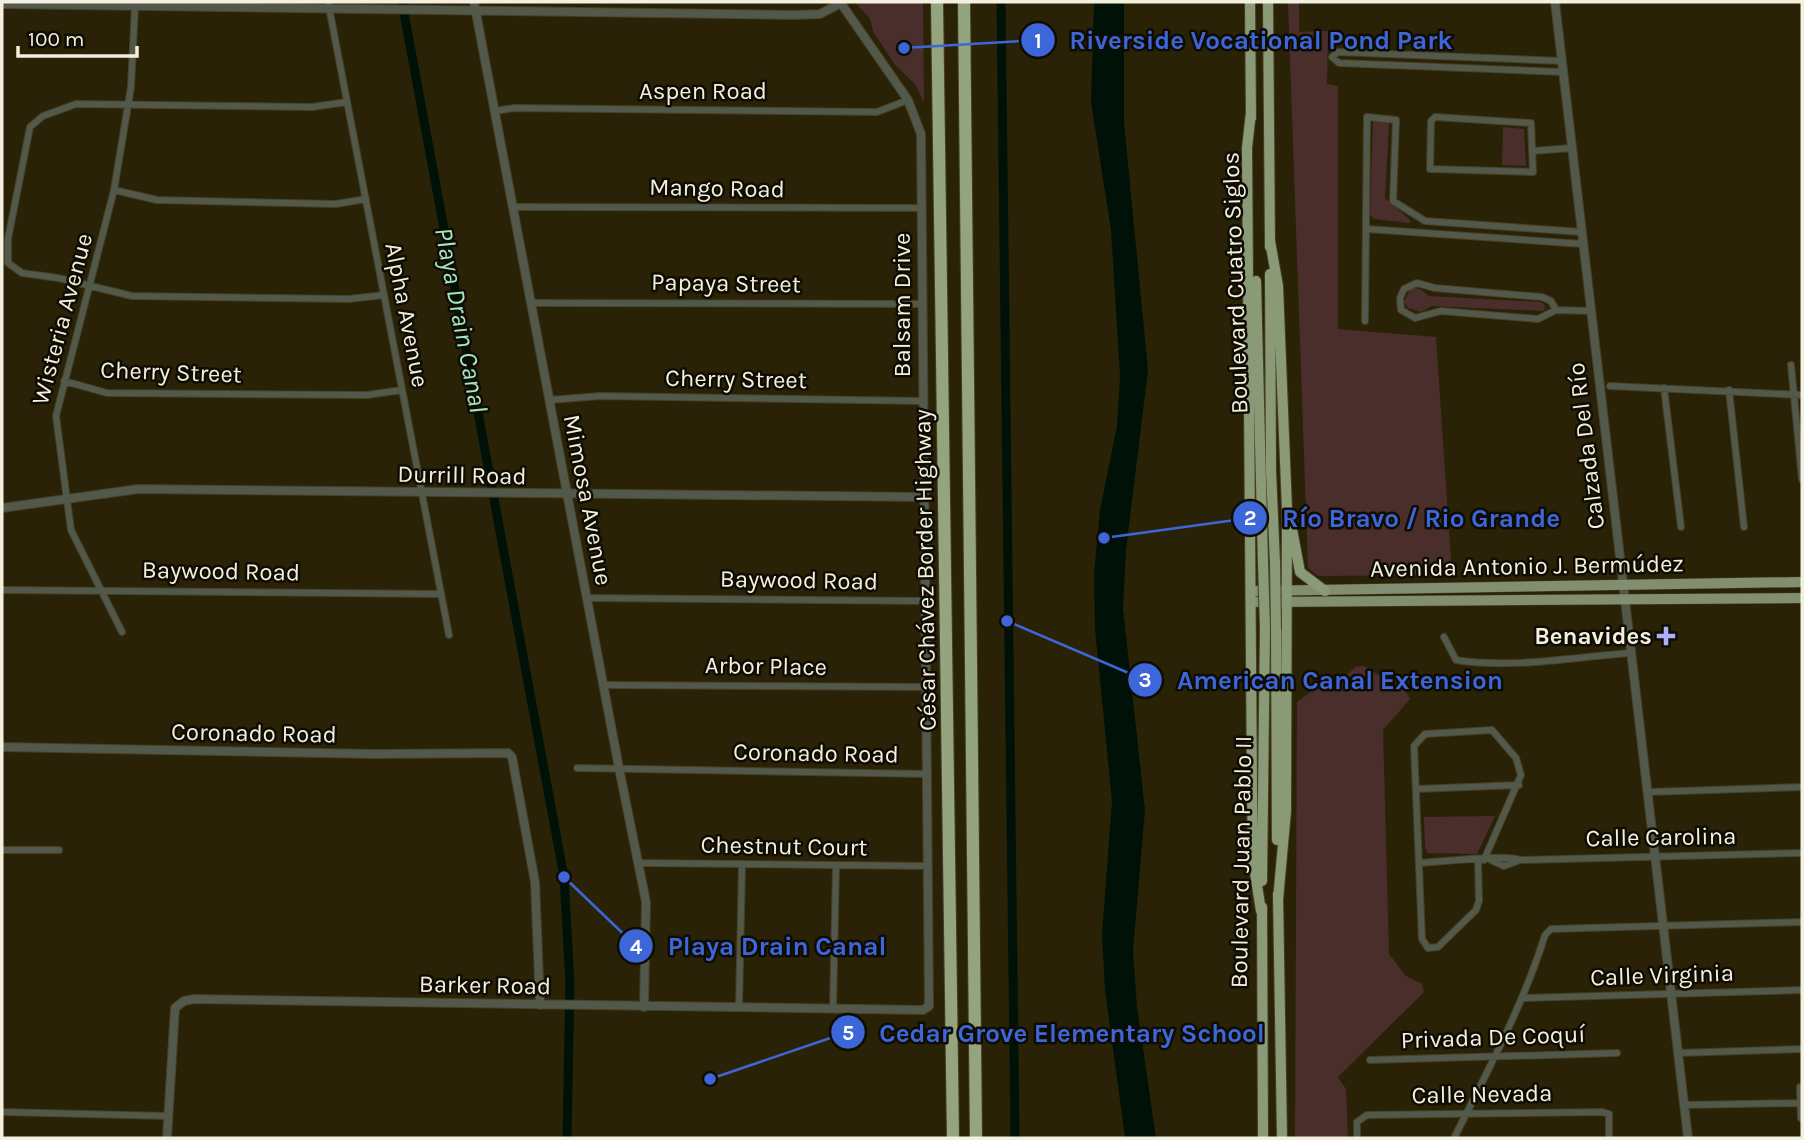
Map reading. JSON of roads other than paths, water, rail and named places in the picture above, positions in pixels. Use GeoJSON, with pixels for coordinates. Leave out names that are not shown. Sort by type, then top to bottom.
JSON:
{"type":"FeatureCollection","features":[{"type":"Feature","properties":{"kind":"highway","name":"César Chávez Border Highway"},"geometry":{"type":"LineString","coordinates":[[937,2],[953,1138]]}},
{"type":"Feature","properties":{"kind":"highway","name":"César Chávez Border Highway"},"geometry":{"type":"LineString","coordinates":[[964,2],[976,1138]]}},
{"type":"Feature","properties":{"kind":"highway","name":"Boulevard Cuatro Siglos"},"geometry":{"type":"LineString","coordinates":[[1250,2],[1258,367],[1275,562]]}},
{"type":"Feature","properties":{"kind":"highway","name":"Boulevard Cuatro Siglos"},"geometry":{"type":"LineString","coordinates":[[1268,2],[1275,562]]}},
{"type":"Feature","properties":{"kind":"highway"},"geometry":{"type":"LineString","coordinates":[[1251,112],[1247,148],[1253,860],[1262,911]]}},
{"type":"Feature","properties":{"kind":"highway"},"geometry":{"type":"LineString","coordinates":[[1270,241],[1278,286],[1287,510],[1300,572],[1325,591]]}},
{"type":"Feature","properties":{"kind":"highway"},"geometry":{"type":"LineString","coordinates":[[1278,900],[1286,811],[1275,630],[1275,562],[1287,510]]}},
{"type":"Feature","properties":{"kind":"highway"},"geometry":{"type":"LineString","coordinates":[[1252,557],[1267,567],[1278,566],[1275,562]]}},
{"type":"Feature","properties":{"kind":"highway"},"geometry":{"type":"LineString","coordinates":[[1275,562],[1285,596],[1275,630]]}},
{"type":"Feature","properties":{"kind":"highway"},"geometry":{"type":"LineString","coordinates":[[1253,629],[1267,621],[1278,625],[1275,630]]}},
{"type":"Feature","properties":{"kind":"highway","name":"Boulevard Juan Pablo II"},"geometry":{"type":"LineString","coordinates":[[1275,630],[1282,1138]]}},
{"type":"Feature","properties":{"kind":"highway","name":"Boulevard Juan Pablo II"},"geometry":{"type":"LineString","coordinates":[[1263,1138],[1262,822],[1275,630]]}},
{"type":"Feature","properties":{"kind":"main road","name":"Avenida Antonio J. Bermúdez"},"geometry":{"type":"LineString","coordinates":[[1285,596],[1325,591],[1802,582]]}},
{"type":"Feature","properties":{"kind":"main road","name":"Avenida Antonio J. Bermúdez"},"geometry":{"type":"LineString","coordinates":[[1252,597],[1802,598]]}},
{"type":"Feature","properties":{"kind":"street","name":"Mimosa Avenue"},"geometry":{"type":"LineString","coordinates":[[474,2],[619,768],[640,863],[647,924],[644,1007]]}},
{"type":"Feature","properties":{"kind":"street"},"geometry":{"type":"LineString","coordinates":[[2,4],[329,5],[476,12],[794,15],[820,14],[840,2]]}},
{"type":"Feature","properties":{"kind":"street","name":"Balsam Drive"},"geometry":{"type":"LineString","coordinates":[[840,2],[908,100],[921,134],[920,304],[931,998],[928,1008]]}},
{"type":"Feature","properties":{"kind":"street","name":"Calzada Del Río"},"geometry":{"type":"LineString","coordinates":[[1555,2],[1621,584],[1650,792],[1655,857],[1688,1138]]}},
{"type":"Feature","properties":{"kind":"street","name":"Alpha Avenue"},"geometry":{"type":"LineString","coordinates":[[329,5],[449,635]]}},
{"type":"Feature","properties":{"kind":"street","name":"Wisteria Avenue"},"geometry":{"type":"LineString","coordinates":[[122,632],[71,530],[56,424],[64,381],[114,190],[128,103],[135,6]]}},
{"type":"Feature","properties":{"kind":"street"},"geometry":{"type":"LineString","coordinates":[[1562,61],[1338,52],[1332,57],[1339,63],[1563,72]]}},
{"type":"Feature","properties":{"kind":"street"},"geometry":{"type":"LineString","coordinates":[[1394,65],[1395,54]]}},
{"type":"Feature","properties":{"kind":"street"},"geometry":{"type":"LineString","coordinates":[[1484,58],[1484,69]]}},
{"type":"Feature","properties":{"kind":"street"},"geometry":{"type":"LineString","coordinates":[[1518,59],[1518,71]]}},
{"type":"Feature","properties":{"kind":"street","name":"Aspen Road"},"geometry":{"type":"LineString","coordinates":[[495,111],[542,108],[877,112],[896,107],[908,100]]}},
{"type":"Feature","properties":{"kind":"street"},"geometry":{"type":"LineString","coordinates":[[347,102],[312,107],[128,103],[62,106],[35,121],[30,127],[8,240],[8,263],[22,273],[91,285],[132,296],[349,299],[384,295]]}},
{"type":"Feature","properties":{"kind":"street"},"geometry":{"type":"LineString","coordinates":[[1365,321],[1367,117],[1396,120],[1393,201],[1425,221],[1581,232]]}},
{"type":"Feature","properties":{"kind":"street"},"geometry":{"type":"LineString","coordinates":[[1432,119],[1531,123],[1532,151],[1533,172],[1529,174],[1431,169],[1428,166],[1432,119]]}},
{"type":"Feature","properties":{"kind":"street"},"geometry":{"type":"LineString","coordinates":[[1532,151],[1572,148]]}},
{"type":"Feature","properties":{"kind":"street"},"geometry":{"type":"LineString","coordinates":[[114,190],[157,200],[336,204],[366,199]]}},
{"type":"Feature","properties":{"kind":"street","name":"Mango Road"},"geometry":{"type":"LineString","coordinates":[[513,207],[921,208]]}},
{"type":"Feature","properties":{"kind":"street"},"geometry":{"type":"LineString","coordinates":[[1424,233],[1425,221]]}},
{"type":"Feature","properties":{"kind":"street"},"geometry":{"type":"LineString","coordinates":[[1367,229],[1583,244]]}},
{"type":"Feature","properties":{"kind":"street"},"geometry":{"type":"LineString","coordinates":[[1556,310],[1551,301],[1542,297],[1435,288],[1417,283],[1406,287],[1400,298],[1401,310],[1415,318],[1441,311],[1538,319],[1556,310],[1590,311]]}},
{"type":"Feature","properties":{"kind":"street","name":"Papaya Street"},"geometry":{"type":"LineString","coordinates":[[532,303],[920,304]]}},
{"type":"Feature","properties":{"kind":"street"},"geometry":{"type":"LineString","coordinates":[[1791,365],[1802,479]]}},
{"type":"Feature","properties":{"kind":"street","name":"Cherry Street"},"geometry":{"type":"LineString","coordinates":[[64,381],[107,393],[367,396],[402,390]]}},
{"type":"Feature","properties":{"kind":"street"},"geometry":{"type":"LineString","coordinates":[[1610,386],[1802,395]]}},
{"type":"Feature","properties":{"kind":"street"},"geometry":{"type":"LineString","coordinates":[[1664,388],[1681,527]]}},
{"type":"Feature","properties":{"kind":"street"},"geometry":{"type":"LineString","coordinates":[[1729,390],[1744,527]]}},
{"type":"Feature","properties":{"kind":"street","name":"Cherry Street"},"geometry":{"type":"LineString","coordinates":[[550,400],[600,396],[922,401]]}},
{"type":"Feature","properties":{"kind":"street","name":"Durrill Road"},"geometry":{"type":"LineString","coordinates":[[2,508],[65,497],[138,489],[505,495],[923,497]]}},
{"type":"Feature","properties":{"kind":"street","name":"Baywood Road"},"geometry":{"type":"LineString","coordinates":[[2,590],[440,594]]}},
{"type":"Feature","properties":{"kind":"street","name":"Baywood Road"},"geometry":{"type":"LineString","coordinates":[[587,598],[926,601]]}},
{"type":"Feature","properties":{"kind":"street"},"geometry":{"type":"LineString","coordinates":[[1444,637],[1456,660],[1468,662],[1514,662],[1630,653]]}},
{"type":"Feature","properties":{"kind":"street","name":"Arbor Place"},"geometry":{"type":"LineString","coordinates":[[604,685],[928,687]]}},
{"type":"Feature","properties":{"kind":"street"},"geometry":{"type":"LineString","coordinates":[[1490,729],[1519,763],[1519,785],[1484,860],[1478,906],[1433,948],[1428,948],[1423,941],[1414,746],[1422,735],[1490,729]]}},
{"type":"Feature","properties":{"kind":"street","name":"Coronado Road"},"geometry":{"type":"LineString","coordinates":[[2,747],[375,754],[506,752],[512,757],[535,882],[540,1005]]}},
{"type":"Feature","properties":{"kind":"street","name":"Coronado Road"},"geometry":{"type":"LineString","coordinates":[[578,768],[927,774]]}},
{"type":"Feature","properties":{"kind":"street"},"geometry":{"type":"LineString","coordinates":[[1416,789],[1519,785]]}},
{"type":"Feature","properties":{"kind":"street"},"geometry":{"type":"LineString","coordinates":[[1650,792],[1802,787]]}},
{"type":"Feature","properties":{"kind":"street"},"geometry":{"type":"LineString","coordinates":[[2,850],[59,850]]}},
{"type":"Feature","properties":{"kind":"street","name":"Calle Carolina"},"geometry":{"type":"LineString","coordinates":[[1419,863],[1484,860],[1508,866],[1520,860],[1802,853]]}},
{"type":"Feature","properties":{"kind":"street","name":"Chestnut Court"},"geometry":{"type":"LineString","coordinates":[[640,863],[928,866]]}},
{"type":"Feature","properties":{"kind":"street"},"geometry":{"type":"LineString","coordinates":[[739,1007],[741,865]]}},
{"type":"Feature","properties":{"kind":"street"},"geometry":{"type":"LineString","coordinates":[[833,1009],[836,866]]}},
{"type":"Feature","properties":{"kind":"street"},"geometry":{"type":"LineString","coordinates":[[1454,1138],[1522,998],[1545,935],[1553,928],[1802,922]]}},
{"type":"Feature","properties":{"kind":"street","name":"Calle Virginia"},"geometry":{"type":"LineString","coordinates":[[1522,998],[1802,990]]}},
{"type":"Feature","properties":{"kind":"street","name":"Barker Road"},"geometry":{"type":"LineString","coordinates":[[167,1138],[174,1015],[178,1004],[184,1001],[580,1007],[928,1008]]}},
{"type":"Feature","properties":{"kind":"street"},"geometry":{"type":"LineString","coordinates":[[1678,1053],[1802,1049]]}},
{"type":"Feature","properties":{"kind":"street","name":"Privada De Coquí"},"geometry":{"type":"LineString","coordinates":[[1370,1060],[1617,1053]]}},
{"type":"Feature","properties":{"kind":"street"},"geometry":{"type":"LineString","coordinates":[[1800,1087],[1801,1118]]}},
{"type":"Feature","properties":{"kind":"street"},"geometry":{"type":"LineString","coordinates":[[1685,1105],[1801,1103]]}},
{"type":"Feature","properties":{"kind":"street"},"geometry":{"type":"LineString","coordinates":[[2,1112],[168,1116]]}},
{"type":"Feature","properties":{"kind":"street","name":"Calle Nevada"},"geometry":{"type":"LineString","coordinates":[[1357,1138],[1356,1125],[1367,1115],[1602,1112],[1610,1117],[1609,1138]]}},
{"type":"Feature","properties":{"kind":"waterway","name":"Playa Drain Canal"},"geometry":{"type":"LineString","coordinates":[[402,2],[564,877],[570,983],[567,1138]]}},
{"type":"Feature","properties":{"kind":"waterway"},"geometry":{"type":"LineString","coordinates":[[1001,2],[1015,1138]]}},
{"type":"Feature","properties":{"kind":"place","name":"Riverside Vocational Pond Park"},"geometry":{"type":"Point","coordinates":[904,48]}},
{"type":"Feature","properties":{"kind":"place","name":"Río Bravo / Rio Grande"},"geometry":{"type":"Point","coordinates":[1104,538]}},
{"type":"Feature","properties":{"kind":"place","name":"American Canal Extension"},"geometry":{"type":"Point","coordinates":[1007,621]}},
{"type":"Feature","properties":{"kind":"place","name":"Benavides"},"geometry":{"type":"Point","coordinates":[1666,636]}},
{"type":"Feature","properties":{"kind":"place","name":"Playa Drain Canal"},"geometry":{"type":"Point","coordinates":[564,877]}},
{"type":"Feature","properties":{"kind":"place","name":"Cedar Grove Elementary School"},"geometry":{"type":"Point","coordinates":[710,1079]}}]}
